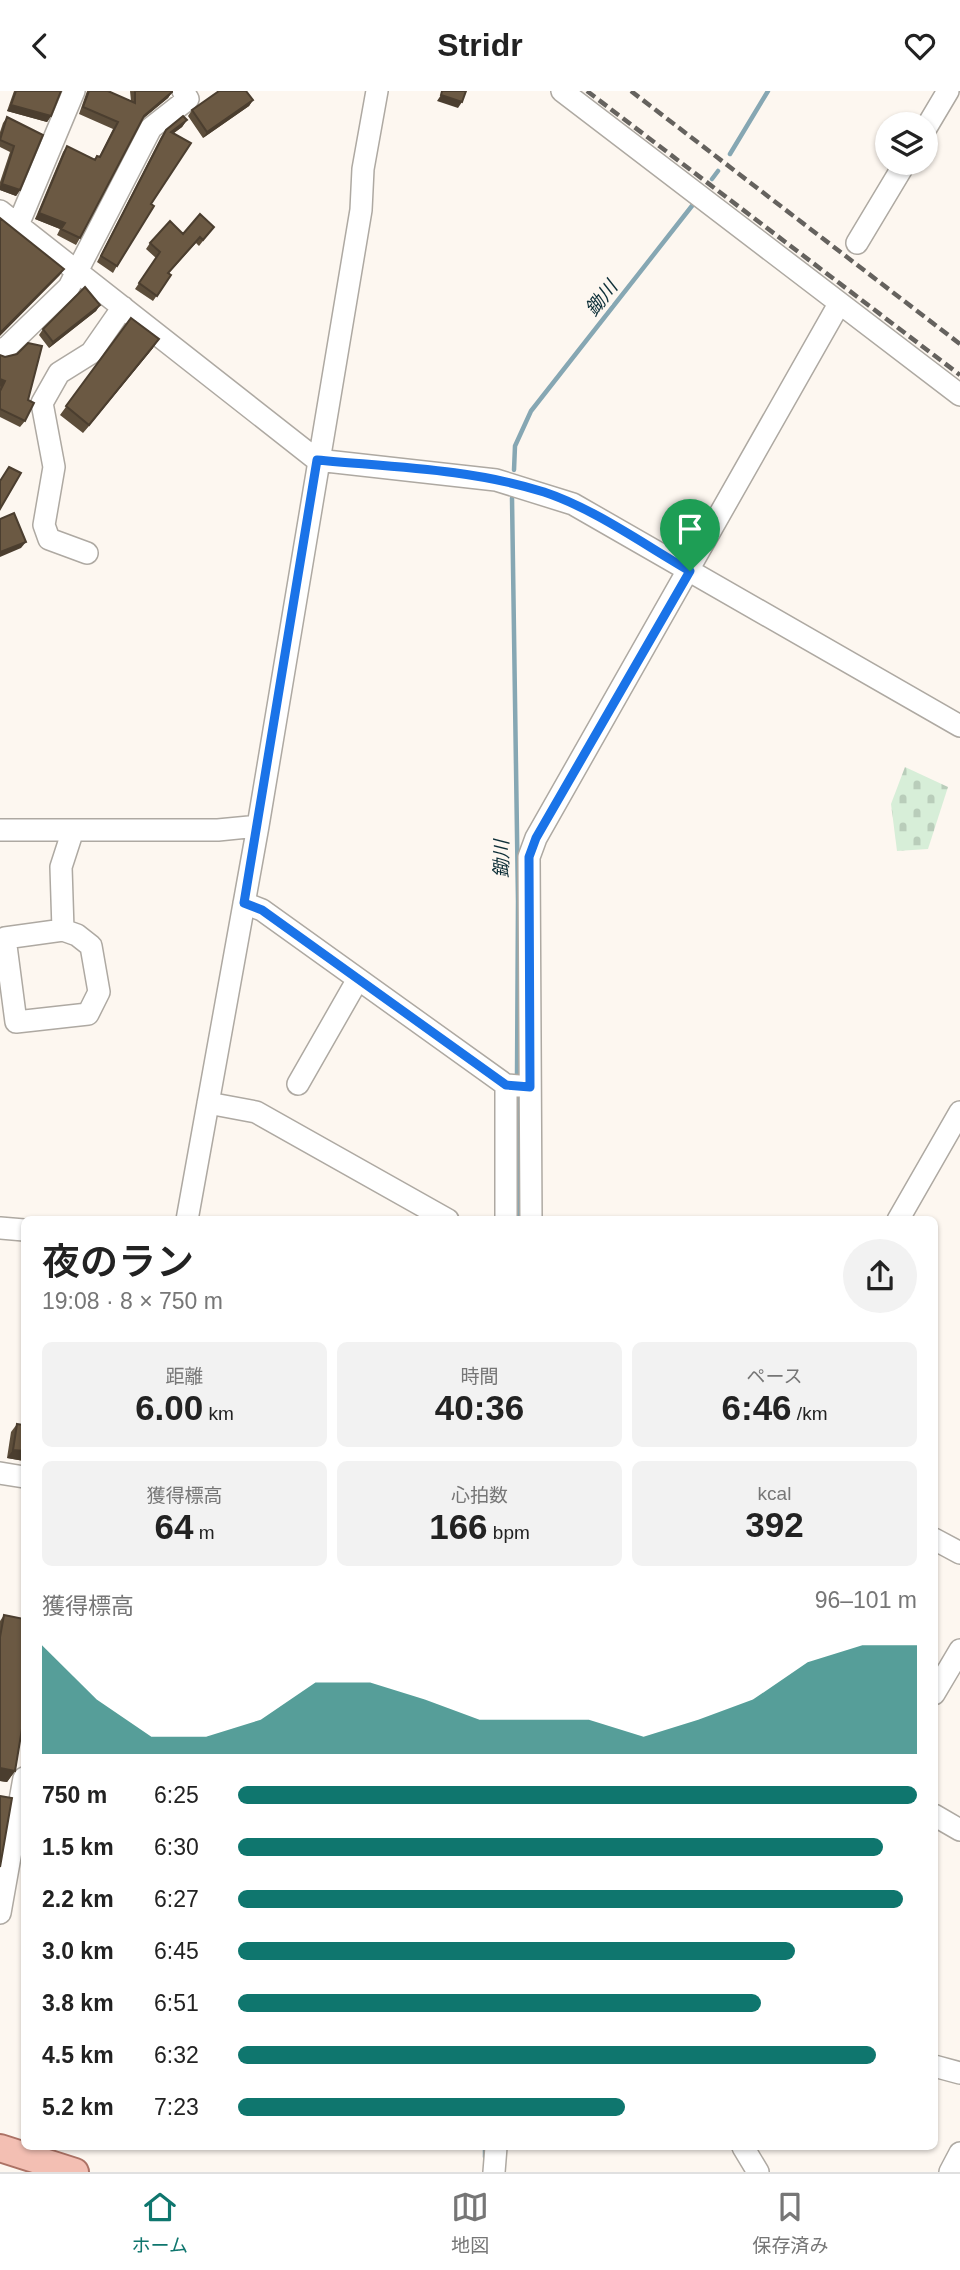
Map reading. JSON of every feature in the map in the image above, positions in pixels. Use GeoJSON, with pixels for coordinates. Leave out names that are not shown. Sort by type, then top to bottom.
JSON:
{"type":"FeatureCollection","features":[{"type":"Feature","properties":{"kind":"main road"},"geometry":{"type":"LineString","coordinates":[[17,2155],[75,2172]]}},
{"type":"Feature","properties":{"kind":"street"},"geometry":{"type":"LineString","coordinates":[[18,225],[74,91]]}},
{"type":"Feature","properties":{"kind":"street"},"geometry":{"type":"LineString","coordinates":[[188,1216],[258,826],[317,460],[361,210],[363,169],[377,91]]}},
{"type":"Feature","properties":{"kind":"street"},"geometry":{"type":"LineString","coordinates":[[562,91],[960,395]]}},
{"type":"Feature","properties":{"kind":"street"},"geometry":{"type":"LineString","coordinates":[[936,112],[948,91]]}},
{"type":"Feature","properties":{"kind":"street"},"geometry":{"type":"LineString","coordinates":[[0,349],[4,350],[69,287],[151,128],[191,94]]}},
{"type":"Feature","properties":{"kind":"street"},"geometry":{"type":"LineString","coordinates":[[857,243],[898,175]]}},
{"type":"Feature","properties":{"kind":"street"},"geometry":{"type":"LineString","coordinates":[[0,211],[317,460],[451,473],[545,492],[573,504],[960,726]]}},
{"type":"Feature","properties":{"kind":"street"},"geometry":{"type":"LineString","coordinates":[[506,1216],[518,1086],[529,857],[536,838],[690,571],[839,304]]}},
{"type":"Feature","properties":{"kind":"street"},"geometry":{"type":"LineString","coordinates":[[87,553],[49,539],[44,525],[54,467],[42,403],[59,373],[91,353],[123,307]]}},
{"type":"Feature","properties":{"kind":"street"},"geometry":{"type":"LineString","coordinates":[[0,830],[218,830],[258,826]]}},
{"type":"Feature","properties":{"kind":"street"},"geometry":{"type":"LineString","coordinates":[[63,930],[61,866],[73,830]]}},
{"type":"Feature","properties":{"kind":"street"},"geometry":{"type":"LineString","coordinates":[[244,903],[262,910],[358,979],[518,1086]]}},
{"type":"Feature","properties":{"kind":"street"},"geometry":{"type":"LineString","coordinates":[[63,930],[78,935],[91,946],[99,992],[88,1014],[16,1023],[5,938],[63,930]]}},
{"type":"Feature","properties":{"kind":"street"},"geometry":{"type":"LineString","coordinates":[[298,1084],[358,979]]}},
{"type":"Feature","properties":{"kind":"street"},"geometry":{"type":"LineString","coordinates":[[518,1086],[531,1216]]}},
{"type":"Feature","properties":{"kind":"street"},"geometry":{"type":"LineString","coordinates":[[208,1103],[256,1112],[441,1216]]}},
{"type":"Feature","properties":{"kind":"street"},"geometry":{"type":"LineString","coordinates":[[900,1216],[960,1112]]}},
{"type":"Feature","properties":{"kind":"street"},"geometry":{"type":"LineString","coordinates":[[0,1228],[21,1230]]}},
{"type":"Feature","properties":{"kind":"street"},"geometry":{"type":"LineString","coordinates":[[0,1473],[21,1476]]}},
{"type":"Feature","properties":{"kind":"street"},"geometry":{"type":"LineString","coordinates":[[938,1541],[960,1553]]}},
{"type":"Feature","properties":{"kind":"street"},"geometry":{"type":"LineString","coordinates":[[938,1688],[957,1662]]}},
{"type":"Feature","properties":{"kind":"street"},"geometry":{"type":"LineString","coordinates":[[0,1913],[15,1789]]}},
{"type":"Feature","properties":{"kind":"street"},"geometry":{"type":"LineString","coordinates":[[938,1817],[960,1829]]}},
{"type":"Feature","properties":{"kind":"street"},"geometry":{"type":"LineString","coordinates":[[938,2067],[960,2073]]}},
{"type":"Feature","properties":{"kind":"street"},"geometry":{"type":"LineString","coordinates":[[494,2172],[496,2150]]}},
{"type":"Feature","properties":{"kind":"street"},"geometry":{"type":"LineString","coordinates":[[745,2150],[758,2172]]}},
{"type":"Feature","properties":{"kind":"street"},"geometry":{"type":"LineString","coordinates":[[950,2172],[960,2153]]}},
{"type":"Feature","properties":{"kind":"green space"},"geometry":{"type":"Polygon","coordinates":[[[905,767],[948,787],[928,849],[897,851],[891,804],[905,767]]]}},
{"type":"Feature","properties":{"kind":"building"},"geometry":{"type":"Polygon","coordinates":[[[16,91],[61,91],[51,116],[11,105],[16,91]]]}},
{"type":"Feature","properties":{"kind":"building"},"geometry":{"type":"Polygon","coordinates":[[[89,91],[108,91],[135,103],[135,91],[172,92],[144,116],[80,238],[61,229],[65,223],[39,213],[67,146],[95,160],[97,156],[100,157],[118,122],[83,107],[89,91]]]}},
{"type":"Feature","properties":{"kind":"building"},"geometry":{"type":"Polygon","coordinates":[[[219,91],[246,91],[253,100],[207,132],[192,110],[219,91]]]}},
{"type":"Feature","properties":{"kind":"building"},"geometry":{"type":"Polygon","coordinates":[[[442,91],[466,91],[462,102],[441,95],[442,91]]]}},
{"type":"Feature","properties":{"kind":"building"},"geometry":{"type":"Polygon","coordinates":[[[183,116],[187,120],[171,132],[191,143],[151,204],[154,206],[117,266],[101,256],[166,130],[183,116]]]}},
{"type":"Feature","properties":{"kind":"building"},"geometry":{"type":"Polygon","coordinates":[[[7,117],[43,135],[20,190],[2,184],[14,146],[0,140],[7,117]]]}},
{"type":"Feature","properties":{"kind":"building"},"geometry":{"type":"Polygon","coordinates":[[[200,214],[214,227],[203,240],[200,237],[168,273],[171,275],[157,296],[139,283],[160,252],[150,243],[170,221],[183,234],[200,214]]]}},
{"type":"Feature","properties":{"kind":"building"},"geometry":{"type":"Polygon","coordinates":[[[0,218],[64,269],[0,332],[0,218]]]}},
{"type":"Feature","properties":{"kind":"building"},"geometry":{"type":"Polygon","coordinates":[[[85,287],[100,305],[53,342],[43,329],[85,287]]]}},
{"type":"Feature","properties":{"kind":"building"},"geometry":{"type":"Polygon","coordinates":[[[131,318],[159,339],[89,425],[66,406],[131,318]]]}},
{"type":"Feature","properties":{"kind":"building"},"geometry":{"type":"Polygon","coordinates":[[[28,343],[42,346],[28,400],[34,403],[25,421],[0,409],[0,391],[5,381],[0,379],[0,355],[5,357],[17,354],[28,343]]]}},
{"type":"Feature","properties":{"kind":"building"},"geometry":{"type":"Polygon","coordinates":[[[9,467],[21,473],[0,509],[0,481],[9,467]]]}},
{"type":"Feature","properties":{"kind":"building"},"geometry":{"type":"Polygon","coordinates":[[[14,513],[26,542],[0,552],[0,519],[14,513]]]}},
{"type":"Feature","properties":{"kind":"building"},"geometry":{"type":"Polygon","coordinates":[[[17,1424],[21,1425],[21,1451],[13,1450],[17,1424]]]}},
{"type":"Feature","properties":{"kind":"building"},"geometry":{"type":"Polygon","coordinates":[[[4,1615],[21,1618],[21,1735],[15,1771],[0,1768],[0,1637],[4,1615]]]}},
{"type":"Feature","properties":{"kind":"building"},"geometry":{"type":"Polygon","coordinates":[[[0,1796],[12,1798],[0,1867],[0,1796]]]}},
{"type":"Feature","properties":{"kind":"waterway","name":"鋤川"},"geometry":{"type":"LineString","coordinates":[[730,154],[768,91]]}},
{"type":"Feature","properties":{"kind":"waterway","name":"鋤川"},"geometry":{"type":"LineString","coordinates":[[712,179],[718,171]]}},
{"type":"Feature","properties":{"kind":"waterway","name":"鋤川"},"geometry":{"type":"LineString","coordinates":[[514,470],[515,446],[531,411],[695,202]]}},
{"type":"Feature","properties":{"kind":"waterway","name":"鋤川"},"geometry":{"type":"LineString","coordinates":[[512,498],[518,901],[517,1079]]}},
{"type":"Feature","properties":{"kind":"waterway","name":"鋤川"},"geometry":{"type":"LineString","coordinates":[[517,1091],[518,1216]]}},
{"type":"Feature","properties":{"kind":"waterway","name":"鋤川"},"geometry":{"type":"LineString","coordinates":[[485,2150],[485,2157]]}},
{"type":"Feature","properties":{"kind":"railway"},"geometry":{"type":"LineString","coordinates":[[587,91],[960,375]]}},
{"type":"Feature","properties":{"kind":"railway"},"geometry":{"type":"LineString","coordinates":[[631,91],[960,344]]}},
{"type":"Feature","properties":{"kind":"route"},"geometry":{"type":"LineString","coordinates":[[317,460],[451,473],[545,492],[573,504],[690,571],[536,838],[529,857],[530,1087],[506,1085],[262,910],[244,903],[317,460]]}}]}
